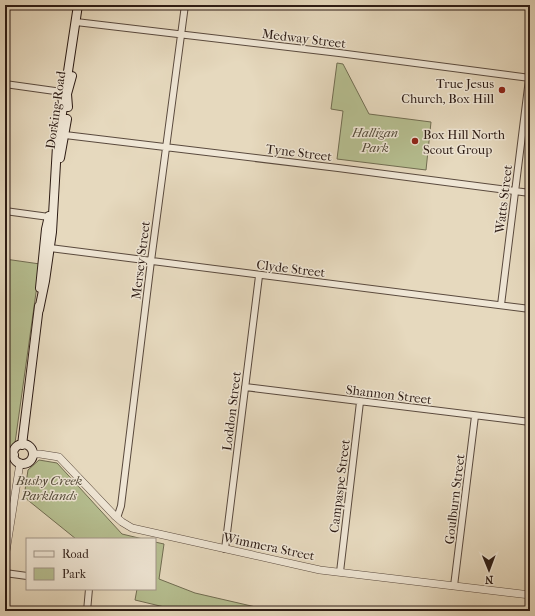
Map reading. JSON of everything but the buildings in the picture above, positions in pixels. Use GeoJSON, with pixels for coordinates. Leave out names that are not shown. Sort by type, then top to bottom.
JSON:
{"type":"FeatureCollection","features":[{"type":"Feature","properties":{"kind":"main road","name":"Dorking Road"},"geometry":{"type":"LineString","coordinates":[[56,179],[57,146],[63,107],[62,92],[67,78],[78,5]]}},
{"type":"Feature","properties":{"kind":"main road","name":"Dorking Road"},"geometry":{"type":"LineString","coordinates":[[43,278],[50,248],[51,217],[56,179],[65,135],[68,106],[67,94],[72,75],[73,43]]}},
{"type":"Feature","properties":{"kind":"main road","name":"Dorking Road"},"geometry":{"type":"LineString","coordinates":[[22,445],[43,278],[46,229],[51,217]]}},
{"type":"Feature","properties":{"kind":"main road"},"geometry":{"type":"LineString","coordinates":[[22,445],[31,448],[33,454],[30,461],[24,464],[16,461],[14,455],[14,450],[16,447],[22,445]]}},
{"type":"Feature","properties":{"kind":"main road"},"geometry":{"type":"LineString","coordinates":[[5,454],[14,455]]}},
{"type":"Feature","properties":{"kind":"street","name":"Mersey Street"},"geometry":{"type":"LineString","coordinates":[[115,516],[118,515],[121,506],[151,261],[185,5]]}},
{"type":"Feature","properties":{"kind":"street","name":"Medway Street"},"geometry":{"type":"LineString","coordinates":[[76,22],[339,53],[530,78]]}},
{"type":"Feature","properties":{"kind":"street","name":"Watts Street"},"geometry":{"type":"LineString","coordinates":[[500,305],[530,71]]}},
{"type":"Feature","properties":{"kind":"street"},"geometry":{"type":"LineString","coordinates":[[5,84],[62,92]]}},
{"type":"Feature","properties":{"kind":"street","name":"Tyne Street"},"geometry":{"type":"LineString","coordinates":[[65,135],[530,193]]}},
{"type":"Feature","properties":{"kind":"street"},"geometry":{"type":"LineString","coordinates":[[5,211],[51,217]]}},
{"type":"Feature","properties":{"kind":"street","name":"Clyde Street"},"geometry":{"type":"LineString","coordinates":[[50,248],[259,276],[530,309]]}},
{"type":"Feature","properties":{"kind":"street","name":"Loddon Street"},"geometry":{"type":"LineString","coordinates":[[225,549],[259,276]]}},
{"type":"Feature","properties":{"kind":"street","name":"Shannon Street"},"geometry":{"type":"LineString","coordinates":[[245,387],[530,422]]}},
{"type":"Feature","properties":{"kind":"street","name":"Campaspe Street"},"geometry":{"type":"LineString","coordinates":[[340,572],[360,402]]}},
{"type":"Feature","properties":{"kind":"street","name":"Goulburn Street"},"geometry":{"type":"LineString","coordinates":[[454,586],[475,416]]}},
{"type":"Feature","properties":{"kind":"street","name":"Wimmera Street"},"geometry":{"type":"LineString","coordinates":[[33,454],[59,457],[115,516],[132,528],[320,570],[530,595]]}},
{"type":"Feature","properties":{"kind":"street"},"geometry":{"type":"LineString","coordinates":[[5,558],[6,540],[20,463]]}},
{"type":"Feature","properties":{"kind":"street"},"geometry":{"type":"LineString","coordinates":[[5,573],[26,576]]}},
{"type":"Feature","properties":{"kind":"street"},"geometry":{"type":"LineString","coordinates":[[87,611],[89,590]]}},
{"type":"Feature","properties":{"kind":"green space","name":"Halligan Park"},"geometry":{"type":"Polygon","coordinates":[[[337,63],[343,64],[369,114],[431,122],[426,170],[337,159],[343,111],[331,109],[337,63]]]}},
{"type":"Feature","properties":{"kind":"green space"},"geometry":{"type":"Polygon","coordinates":[[[5,259],[40,264],[14,450],[5,449],[5,259]]]}},
{"type":"Feature","properties":{"kind":"green space","name":"Bushy Creek Parklands"},"geometry":{"type":"Polygon","coordinates":[[[39,460],[57,463],[122,534],[139,538],[75,538],[24,497],[28,470],[39,460]]]}},
{"type":"Feature","properties":{"kind":"green space"},"geometry":{"type":"Polygon","coordinates":[[[156,542],[164,544],[159,579],[195,593],[273,611],[181,611],[135,600],[137,590],[156,590],[156,542]]]}},
{"type":"Feature","properties":{"kind":"place","name":"True Jesus Church, Box Hill"},"geometry":{"type":"Point","coordinates":[502,90]}},
{"type":"Feature","properties":{"kind":"place","name":"Box Hill North Scout Group"},"geometry":{"type":"Point","coordinates":[415,141]}}]}
